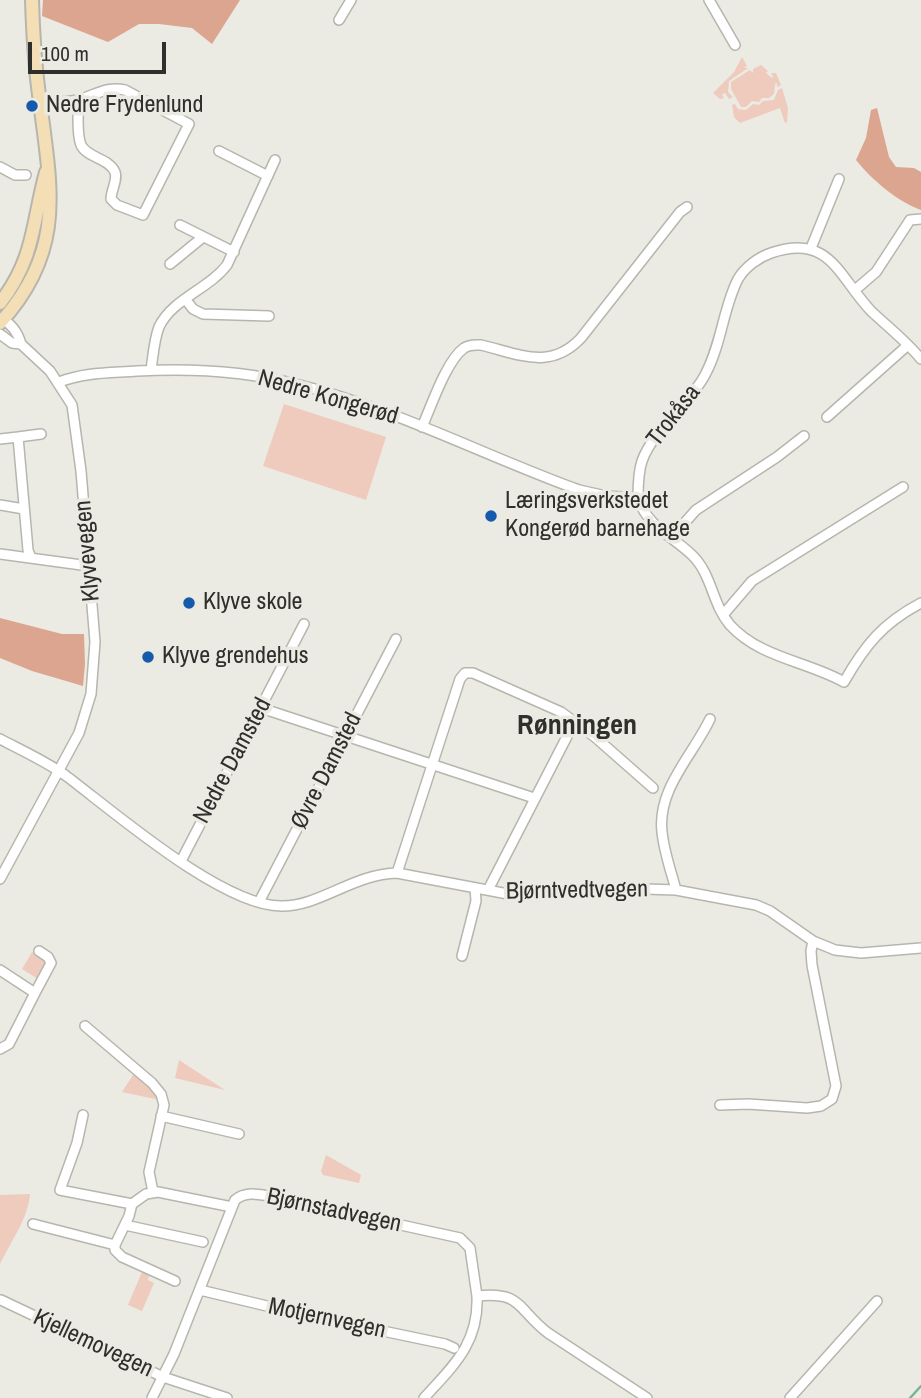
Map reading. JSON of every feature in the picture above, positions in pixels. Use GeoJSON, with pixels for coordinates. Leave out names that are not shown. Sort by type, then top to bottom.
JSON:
{"type":"FeatureCollection","features":[{"type":"Feature","properties":{"kind":"main road","name":"Klyvevegen"},"geometry":{"type":"LineString","coordinates":[[1,320],[27,286],[45,246],[50,217],[51,187],[34,57],[32,0]]}},
{"type":"Feature","properties":{"kind":"main road","name":"Klyvevegen"},"geometry":{"type":"LineString","coordinates":[[0,303],[16,279],[30,248],[47,168]]}},
{"type":"Feature","properties":{"kind":"street"},"geometry":{"type":"LineString","coordinates":[[339,20],[351,0]]}},
{"type":"Feature","properties":{"kind":"street"},"geometry":{"type":"LineString","coordinates":[[709,0],[735,45]]}},
{"type":"Feature","properties":{"kind":"street"},"geometry":{"type":"LineString","coordinates":[[40,103],[78,100],[116,88],[125,90],[190,124],[143,215],[117,205],[111,199],[115,172],[110,165],[83,148],[80,142],[78,100]]}},
{"type":"Feature","properties":{"kind":"street"},"geometry":{"type":"LineString","coordinates":[[219,151],[268,176]]}},
{"type":"Feature","properties":{"kind":"street"},"geometry":{"type":"LineString","coordinates":[[150,370],[158,329],[166,316],[223,270],[234,252],[275,160]]}},
{"type":"Feature","properties":{"kind":"street"},"geometry":{"type":"LineString","coordinates":[[0,167],[15,175],[26,176]]}},
{"type":"Feature","properties":{"kind":"street"},"geometry":{"type":"LineString","coordinates":[[839,179],[811,248],[832,261],[873,312],[920,355]]}},
{"type":"Feature","properties":{"kind":"street","name":"Nedre Kongerød"},"geometry":{"type":"LineString","coordinates":[[59,382],[77,375],[150,370],[215,371],[253,375],[296,384],[422,427],[449,367],[464,348],[481,345],[543,358],[566,352],[581,338],[680,212],[687,207]]}},
{"type":"Feature","properties":{"kind":"street"},"geometry":{"type":"LineString","coordinates":[[855,290],[876,272],[911,219],[921,219]]}},
{"type":"Feature","properties":{"kind":"street"},"geometry":{"type":"LineString","coordinates":[[180,225],[234,252]]}},
{"type":"Feature","properties":{"kind":"street"},"geometry":{"type":"LineString","coordinates":[[170,264],[203,237]]}},
{"type":"Feature","properties":{"kind":"street","name":"Trokåsa"},"geometry":{"type":"LineString","coordinates":[[638,498],[638,477],[643,459],[653,441],[692,396],[704,377],[719,342],[739,277],[767,254],[811,248]]}},
{"type":"Feature","properties":{"kind":"street"},"geometry":{"type":"LineString","coordinates":[[186,300],[193,309],[204,314],[269,316]]}},
{"type":"Feature","properties":{"kind":"street","name":"Klyvevegen"},"geometry":{"type":"LineString","coordinates":[[0,879],[79,733],[91,694],[94,642],[76,422],[72,405],[59,382],[21,344],[19,336],[1,320]]}},
{"type":"Feature","properties":{"kind":"street","name":"Klyvevegen"},"geometry":{"type":"LineString","coordinates":[[0,334],[12,343],[21,344]]}},
{"type":"Feature","properties":{"kind":"street"},"geometry":{"type":"LineString","coordinates":[[827,417],[908,345]]}},
{"type":"Feature","properties":{"kind":"street"},"geometry":{"type":"LineString","coordinates":[[422,427],[579,489],[606,496],[638,498],[649,519],[692,555],[702,568],[723,615],[738,633],[767,651],[829,673],[844,682],[876,634],[921,603]]}},
{"type":"Feature","properties":{"kind":"street"},"geometry":{"type":"LineString","coordinates":[[0,439],[41,434]]}},
{"type":"Feature","properties":{"kind":"street"},"geometry":{"type":"LineString","coordinates":[[671,538],[705,503],[777,457],[804,436]]}},
{"type":"Feature","properties":{"kind":"street"},"geometry":{"type":"LineString","coordinates":[[18,437],[28,550],[32,558]]}},
{"type":"Feature","properties":{"kind":"street"},"geometry":{"type":"LineString","coordinates":[[723,615],[752,581],[903,487]]}},
{"type":"Feature","properties":{"kind":"street"},"geometry":{"type":"LineString","coordinates":[[0,505],[24,509]]}},
{"type":"Feature","properties":{"kind":"street"},"geometry":{"type":"LineString","coordinates":[[0,554],[89,566]]}},
{"type":"Feature","properties":{"kind":"street","name":"Nedre Damsted"},"geometry":{"type":"LineString","coordinates":[[181,861],[304,624]]}},
{"type":"Feature","properties":{"kind":"street","name":"Øvre Damsted"},"geometry":{"type":"LineString","coordinates":[[259,902],[396,639]]}},
{"type":"Feature","properties":{"kind":"street"},"geometry":{"type":"LineString","coordinates":[[397,873],[460,679],[465,673],[473,673],[551,706],[575,721],[653,788]]}},
{"type":"Feature","properties":{"kind":"street"},"geometry":{"type":"LineString","coordinates":[[261,708],[534,798]]}},
{"type":"Feature","properties":{"kind":"street"},"geometry":{"type":"LineString","coordinates":[[676,890],[661,820],[673,780],[710,719]]}},
{"type":"Feature","properties":{"kind":"street"},"geometry":{"type":"LineString","coordinates":[[488,890],[575,721]]}},
{"type":"Feature","properties":{"kind":"street","name":"Bjørntvedtvegen"},"geometry":{"type":"LineString","coordinates":[[0,738],[57,770],[214,882],[259,902],[282,906],[302,904],[371,876],[397,873],[521,895],[614,887],[676,890],[756,905],[771,911],[813,941],[835,950],[895,951],[921,948]]}},
{"type":"Feature","properties":{"kind":"street"},"geometry":{"type":"LineString","coordinates":[[461,956],[476,901],[475,888]]}},
{"type":"Feature","properties":{"kind":"street"},"geometry":{"type":"LineString","coordinates":[[720,1105],[807,1108],[827,1103],[835,1093],[836,1086],[812,965],[813,941]]}},
{"type":"Feature","properties":{"kind":"street"},"geometry":{"type":"LineString","coordinates":[[3,1048],[51,963],[48,957],[39,951]]}},
{"type":"Feature","properties":{"kind":"street"},"geometry":{"type":"LineString","coordinates":[[0,970],[35,993]]}},
{"type":"Feature","properties":{"kind":"street"},"geometry":{"type":"LineString","coordinates":[[85,1027],[158,1089],[163,1099],[149,1172],[153,1192]]}},
{"type":"Feature","properties":{"kind":"street"},"geometry":{"type":"LineString","coordinates":[[83,1115],[77,1143],[60,1189],[132,1204]]}},
{"type":"Feature","properties":{"kind":"street"},"geometry":{"type":"LineString","coordinates":[[161,1116],[239,1134]]}},
{"type":"Feature","properties":{"kind":"street"},"geometry":{"type":"LineString","coordinates":[[175,1280],[122,1257],[115,1250],[132,1204],[153,1192],[232,1207]]}},
{"type":"Feature","properties":{"kind":"street","name":"Bjørnstadvegen"},"geometry":{"type":"LineString","coordinates":[[152,1398],[200,1290],[235,1200],[245,1194],[269,1196],[460,1238],[470,1248],[477,1296],[475,1325],[470,1341],[425,1398]]}},
{"type":"Feature","properties":{"kind":"street"},"geometry":{"type":"LineString","coordinates":[[33,1224],[115,1245]]}},
{"type":"Feature","properties":{"kind":"street"},"geometry":{"type":"LineString","coordinates":[[125,1224],[203,1242]]}},
{"type":"Feature","properties":{"kind":"street","name":"Motjernvegen"},"geometry":{"type":"LineString","coordinates":[[200,1290],[454,1348]]}},
{"type":"Feature","properties":{"kind":"street"},"geometry":{"type":"LineString","coordinates":[[477,1296],[510,1297],[548,1333],[647,1398]]}},
{"type":"Feature","properties":{"kind":"street","name":"Kjellemovegen"},"geometry":{"type":"LineString","coordinates":[[1,1300],[163,1377],[227,1398]]}},
{"type":"Feature","properties":{"kind":"street"},"geometry":{"type":"LineString","coordinates":[[790,1398],[877,1301]]}},
{"type":"Feature","properties":{"kind":"shaded area"},"geometry":{"type":"Polygon","coordinates":[[[43,0],[240,0],[212,44],[192,28],[159,24],[139,24],[108,42],[42,16],[43,0]]]}},
{"type":"Feature","properties":{"kind":"shaded area"},"geometry":{"type":"Polygon","coordinates":[[[742,57],[747,66],[744,68],[748,68],[729,81],[728,92],[733,97],[729,99],[725,93],[722,94],[724,98],[720,99],[713,93],[734,72],[742,57]]]}},
{"type":"Feature","properties":{"kind":"shaded area"},"geometry":{"type":"Polygon","coordinates":[[[761,65],[772,78],[771,73],[776,73],[781,85],[777,87],[777,83],[775,84],[774,94],[769,98],[762,98],[759,102],[752,101],[746,107],[741,107],[731,89],[731,82],[750,70],[753,73],[753,69],[761,65]]]}},
{"type":"Feature","properties":{"kind":"shaded area"},"geometry":{"type":"Polygon","coordinates":[[[782,88],[788,108],[787,122],[785,123],[780,108],[740,123],[734,117],[732,105],[746,110],[753,104],[759,105],[763,101],[774,100],[778,90],[782,88]]]}},
{"type":"Feature","properties":{"kind":"shaded area"},"geometry":{"type":"Polygon","coordinates":[[[877,108],[889,157],[896,167],[914,168],[921,172],[921,210],[886,189],[856,160],[866,138],[871,110],[877,108]]]}},
{"type":"Feature","properties":{"kind":"shaded area"},"geometry":{"type":"Polygon","coordinates":[[[284,404],[386,437],[366,500],[263,466],[284,404]]]}},
{"type":"Feature","properties":{"kind":"shaded area"},"geometry":{"type":"Polygon","coordinates":[[[0,618],[62,634],[84,634],[83,686],[0,658],[0,618]]]}},
{"type":"Feature","properties":{"kind":"shaded area"},"geometry":{"type":"Polygon","coordinates":[[[32,952],[47,961],[38,979],[22,969],[32,952]]]}},
{"type":"Feature","properties":{"kind":"shaded area"},"geometry":{"type":"Polygon","coordinates":[[[179,1060],[225,1090],[175,1078],[179,1060]]]}},
{"type":"Feature","properties":{"kind":"shaded area"},"geometry":{"type":"Polygon","coordinates":[[[133,1075],[137,1075],[153,1088],[160,1100],[122,1092],[133,1075]]]}},
{"type":"Feature","properties":{"kind":"shaded area"},"geometry":{"type":"Polygon","coordinates":[[[326,1155],[361,1175],[359,1183],[323,1175],[321,1171],[326,1155]]]}},
{"type":"Feature","properties":{"kind":"shaded area"},"geometry":{"type":"Polygon","coordinates":[[[30,1194],[23,1221],[0,1264],[0,1195],[30,1194]]]}},
{"type":"Feature","properties":{"kind":"shaded area"},"geometry":{"type":"Polygon","coordinates":[[[142,1272],[149,1275],[148,1280],[154,1283],[142,1311],[128,1305],[142,1272]]]}},
{"type":"Feature","properties":{"kind":"waterway"},"geometry":{"type":"LineString","coordinates":[[910,1398],[921,1386]]}},
{"type":"Feature","properties":{"kind":"place","name":"Nedre Frydenlund"},"geometry":{"type":"Point","coordinates":[32,106]}},
{"type":"Feature","properties":{"kind":"place","name":"Læringsverkstedet Kongerød barnehage"},"geometry":{"type":"Point","coordinates":[491,516]}},
{"type":"Feature","properties":{"kind":"place","name":"Klyve skole"},"geometry":{"type":"Point","coordinates":[189,603]}},
{"type":"Feature","properties":{"kind":"place","name":"Klyve grendehus"},"geometry":{"type":"Point","coordinates":[148,657]}},
{"type":"Feature","properties":{"kind":"district","name":"Rønningen"},"geometry":{"type":"Point","coordinates":[577,726]}}]}
